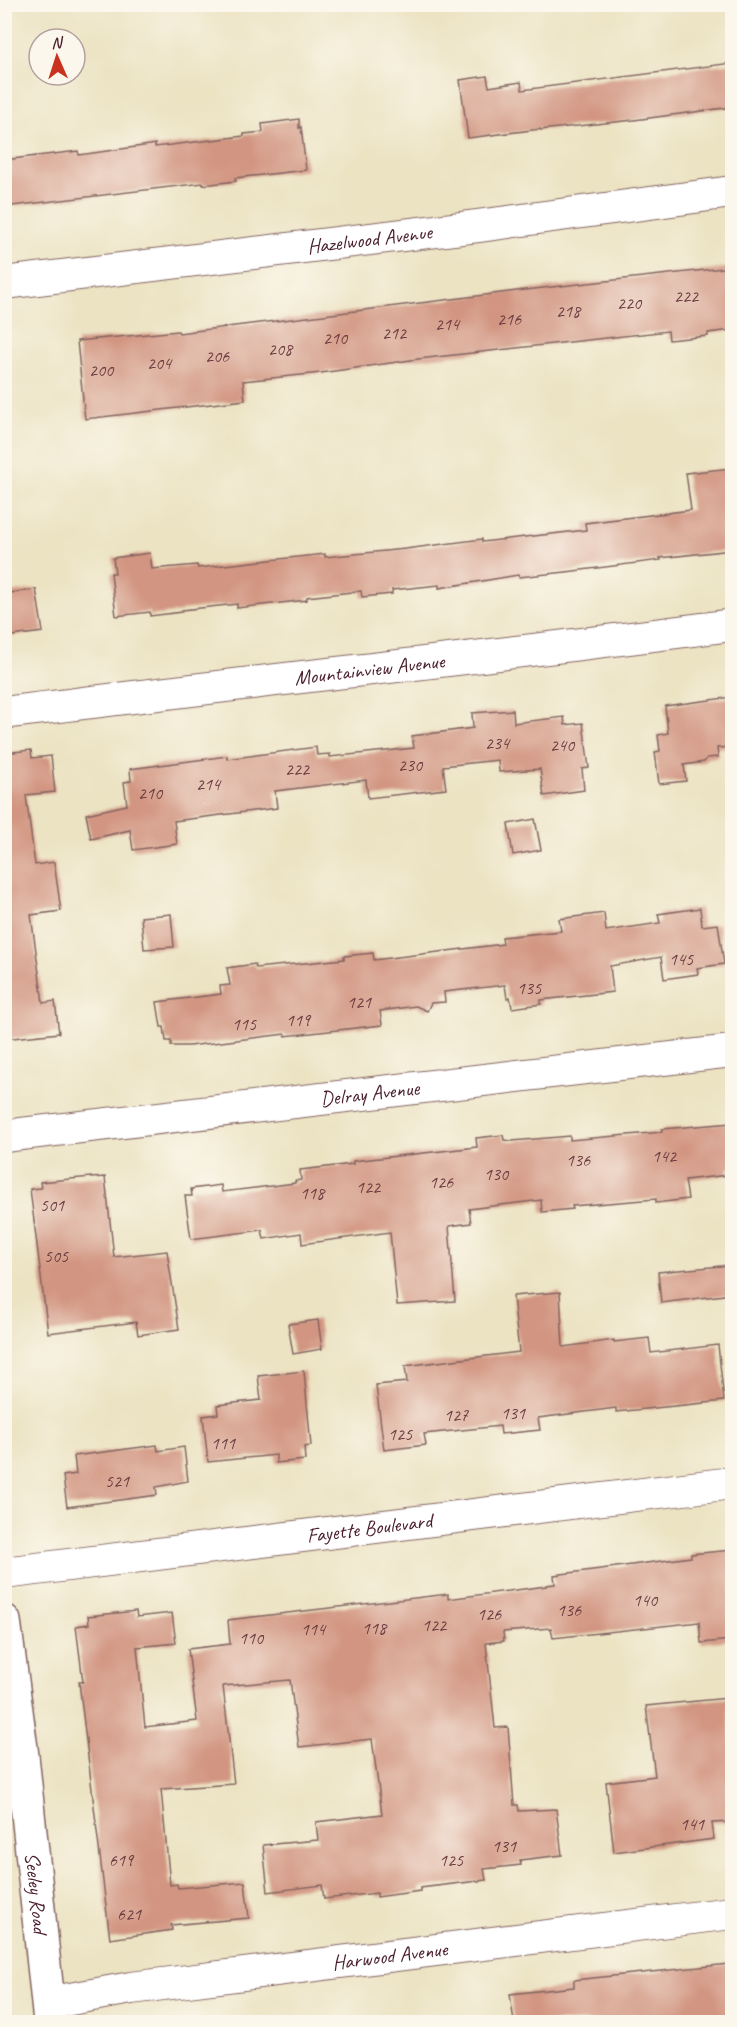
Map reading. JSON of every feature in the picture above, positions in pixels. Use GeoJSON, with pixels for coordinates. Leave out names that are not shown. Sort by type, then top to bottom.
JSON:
{"type":"FeatureCollection","features":[{"type":"Feature","properties":{"kind":"street","name":"Hazelwood Avenue"},"geometry":{"type":"LineString","coordinates":[[4,283],[478,226],[732,192]]}},
{"type":"Feature","properties":{"kind":"street","name":"Mountainview Avenue"},"geometry":{"type":"LineString","coordinates":[[4,713],[208,687],[534,651],[732,625]]}},
{"type":"Feature","properties":{"kind":"street","name":"Delray Avenue"},"geometry":{"type":"LineString","coordinates":[[4,1136],[732,1051]]}},
{"type":"Feature","properties":{"kind":"street","name":"Fayette Boulevard"},"geometry":{"type":"LineString","coordinates":[[4,1573],[732,1483]]}},
{"type":"Feature","properties":{"kind":"street","name":"Seeley Road"},"geometry":{"type":"LineString","coordinates":[[4,1621],[13,1757],[49,2013]]}},
{"type":"Feature","properties":{"kind":"street","name":"Harwood Avenue"},"geometry":{"type":"LineString","coordinates":[[49,2013],[131,1988],[732,1913]]}},
{"type":"Feature","properties":{"kind":"building"},"geometry":{"type":"Polygon","coordinates":[[[732,63],[732,107],[468,138],[460,80],[487,76],[489,87],[521,82],[522,90],[732,63]]]}},
{"type":"Feature","properties":{"kind":"building"},"geometry":{"type":"Polygon","coordinates":[[[299,119],[306,170],[235,178],[236,181],[4,207],[4,160],[78,151],[79,155],[155,144],[155,147],[244,136],[244,134],[263,132],[262,124],[299,119]]]}},
{"type":"Feature","properties":{"kind":"building"},"geometry":{"type":"Polygon","coordinates":[[[732,267],[732,330],[708,333],[708,336],[669,340],[668,331],[243,381],[245,400],[85,419],[77,341],[178,331],[179,333],[732,267]]]}},
{"type":"Feature","properties":{"kind":"building"},"geometry":{"type":"Polygon","coordinates":[[[732,468],[732,550],[566,572],[519,577],[518,575],[439,588],[439,585],[392,590],[392,594],[362,597],[361,591],[237,608],[237,604],[150,616],[150,612],[116,616],[111,573],[115,573],[113,558],[150,553],[152,569],[197,565],[198,568],[325,554],[325,557],[405,549],[482,539],[482,542],[586,530],[585,523],[691,510],[686,473],[732,468]]]}},
{"type":"Feature","properties":{"kind":"building"},"geometry":{"type":"Polygon","coordinates":[[[36,589],[43,632],[4,637],[4,594],[36,589]]]}},
{"type":"Feature","properties":{"kind":"building"},"geometry":{"type":"Polygon","coordinates":[[[732,697],[732,747],[717,748],[718,757],[684,765],[686,781],[659,784],[655,752],[660,751],[658,735],[668,733],[665,706],[732,697]]]}},
{"type":"Feature","properties":{"kind":"building"},"geometry":{"type":"Polygon","coordinates":[[[513,710],[514,723],[564,717],[565,725],[583,723],[589,768],[582,769],[584,790],[544,796],[540,769],[499,772],[498,760],[443,766],[446,789],[368,798],[366,780],[275,791],[277,808],[174,821],[177,844],[133,850],[130,830],[91,839],[86,814],[127,805],[124,782],[131,781],[130,769],[316,747],[317,755],[330,754],[330,757],[414,748],[412,736],[473,728],[472,713],[513,710]]]}},
{"type":"Feature","properties":{"kind":"building"},"geometry":{"type":"Polygon","coordinates":[[[31,750],[32,758],[51,756],[55,792],[26,795],[35,865],[54,862],[61,911],[31,915],[43,1003],[55,1001],[59,1033],[4,1039],[4,753],[31,750]]]}},
{"type":"Feature","properties":{"kind":"building"},"geometry":{"type":"Polygon","coordinates":[[[535,819],[541,850],[513,855],[508,824],[535,819]]]}},
{"type":"Feature","properties":{"kind":"building"},"geometry":{"type":"Polygon","coordinates":[[[700,908],[702,926],[718,924],[724,964],[697,968],[698,974],[664,979],[661,957],[610,966],[613,992],[541,1000],[541,1004],[512,1008],[510,997],[507,998],[505,985],[444,992],[445,1002],[431,1003],[427,1011],[416,1006],[380,1011],[382,1025],[189,1046],[171,1046],[171,1041],[166,1041],[164,1027],[161,1027],[157,1002],[221,994],[220,986],[230,985],[227,968],[255,964],[256,968],[344,959],[344,956],[373,953],[374,960],[503,944],[502,937],[561,931],[559,919],[604,913],[606,931],[660,923],[658,914],[700,908]]]}},
{"type":"Feature","properties":{"kind":"building"},"geometry":{"type":"Polygon","coordinates":[[[171,914],[174,947],[144,949],[141,917],[171,914]]]}},
{"type":"Feature","properties":{"kind":"building"},"geometry":{"type":"Polygon","coordinates":[[[732,1123],[732,1167],[728,1168],[728,1175],[685,1180],[688,1199],[656,1203],[656,1199],[572,1206],[573,1209],[542,1212],[541,1200],[469,1209],[471,1223],[449,1226],[455,1301],[397,1305],[390,1232],[302,1244],[301,1233],[264,1239],[262,1230],[191,1239],[185,1196],[192,1196],[191,1189],[221,1185],[222,1192],[295,1183],[301,1180],[300,1170],[353,1164],[353,1161],[477,1147],[476,1138],[503,1135],[504,1140],[512,1141],[570,1136],[570,1140],[732,1123]]]}},
{"type":"Feature","properties":{"kind":"building"},"geometry":{"type":"Polygon","coordinates":[[[105,1177],[114,1257],[167,1251],[179,1329],[138,1335],[136,1322],[48,1333],[30,1189],[41,1188],[40,1182],[105,1177]]]}},
{"type":"Feature","properties":{"kind":"building"},"geometry":{"type":"Polygon","coordinates":[[[732,1265],[732,1294],[661,1303],[658,1272],[732,1265]]]}},
{"type":"Feature","properties":{"kind":"building"},"geometry":{"type":"Polygon","coordinates":[[[560,1292],[563,1347],[649,1338],[651,1353],[718,1345],[724,1401],[616,1412],[616,1408],[538,1418],[540,1430],[501,1434],[500,1426],[424,1434],[426,1445],[384,1450],[376,1385],[407,1382],[405,1366],[519,1352],[513,1296],[560,1292]]]}},
{"type":"Feature","properties":{"kind":"building"},"geometry":{"type":"Polygon","coordinates":[[[318,1320],[322,1349],[293,1354],[288,1324],[318,1320]]]}},
{"type":"Feature","properties":{"kind":"building"},"geometry":{"type":"Polygon","coordinates":[[[304,1371],[311,1446],[304,1447],[305,1460],[276,1463],[276,1455],[208,1462],[203,1416],[218,1414],[217,1405],[261,1400],[258,1376],[304,1371]]]}},
{"type":"Feature","properties":{"kind":"building"},"geometry":{"type":"Polygon","coordinates":[[[157,1445],[158,1451],[184,1447],[188,1481],[156,1487],[157,1495],[67,1507],[63,1476],[76,1474],[74,1456],[157,1445]]]}},
{"type":"Feature","properties":{"kind":"building"},"geometry":{"type":"Polygon","coordinates":[[[732,1550],[732,1640],[701,1643],[699,1622],[553,1638],[551,1628],[503,1632],[504,1641],[486,1643],[495,1728],[508,1727],[514,1805],[518,1805],[519,1811],[556,1809],[562,1855],[520,1860],[521,1865],[484,1869],[486,1880],[420,1888],[420,1891],[377,1897],[377,1893],[324,1899],[322,1885],[268,1892],[263,1845],[318,1840],[316,1822],[382,1814],[372,1739],[299,1747],[290,1680],[223,1686],[234,1784],[161,1789],[170,1885],[177,1884],[178,1888],[245,1882],[249,1918],[171,1925],[172,1930],[110,1939],[79,1682],[83,1682],[76,1626],[89,1624],[88,1616],[136,1611],[137,1617],[172,1613],[176,1643],[137,1647],[145,1727],[197,1721],[188,1649],[230,1644],[228,1620],[448,1594],[448,1599],[546,1586],[555,1584],[554,1575],[732,1550]]]}},
{"type":"Feature","properties":{"kind":"building"},"geometry":{"type":"Polygon","coordinates":[[[728,1698],[732,1763],[732,1822],[712,1823],[714,1839],[614,1852],[606,1782],[655,1776],[646,1706],[728,1698]]]}},
{"type":"Feature","properties":{"kind":"building"},"geometry":{"type":"Polygon","coordinates":[[[729,1964],[732,2022],[514,2022],[510,1994],[574,1987],[574,1980],[729,1964]]]}}]}
